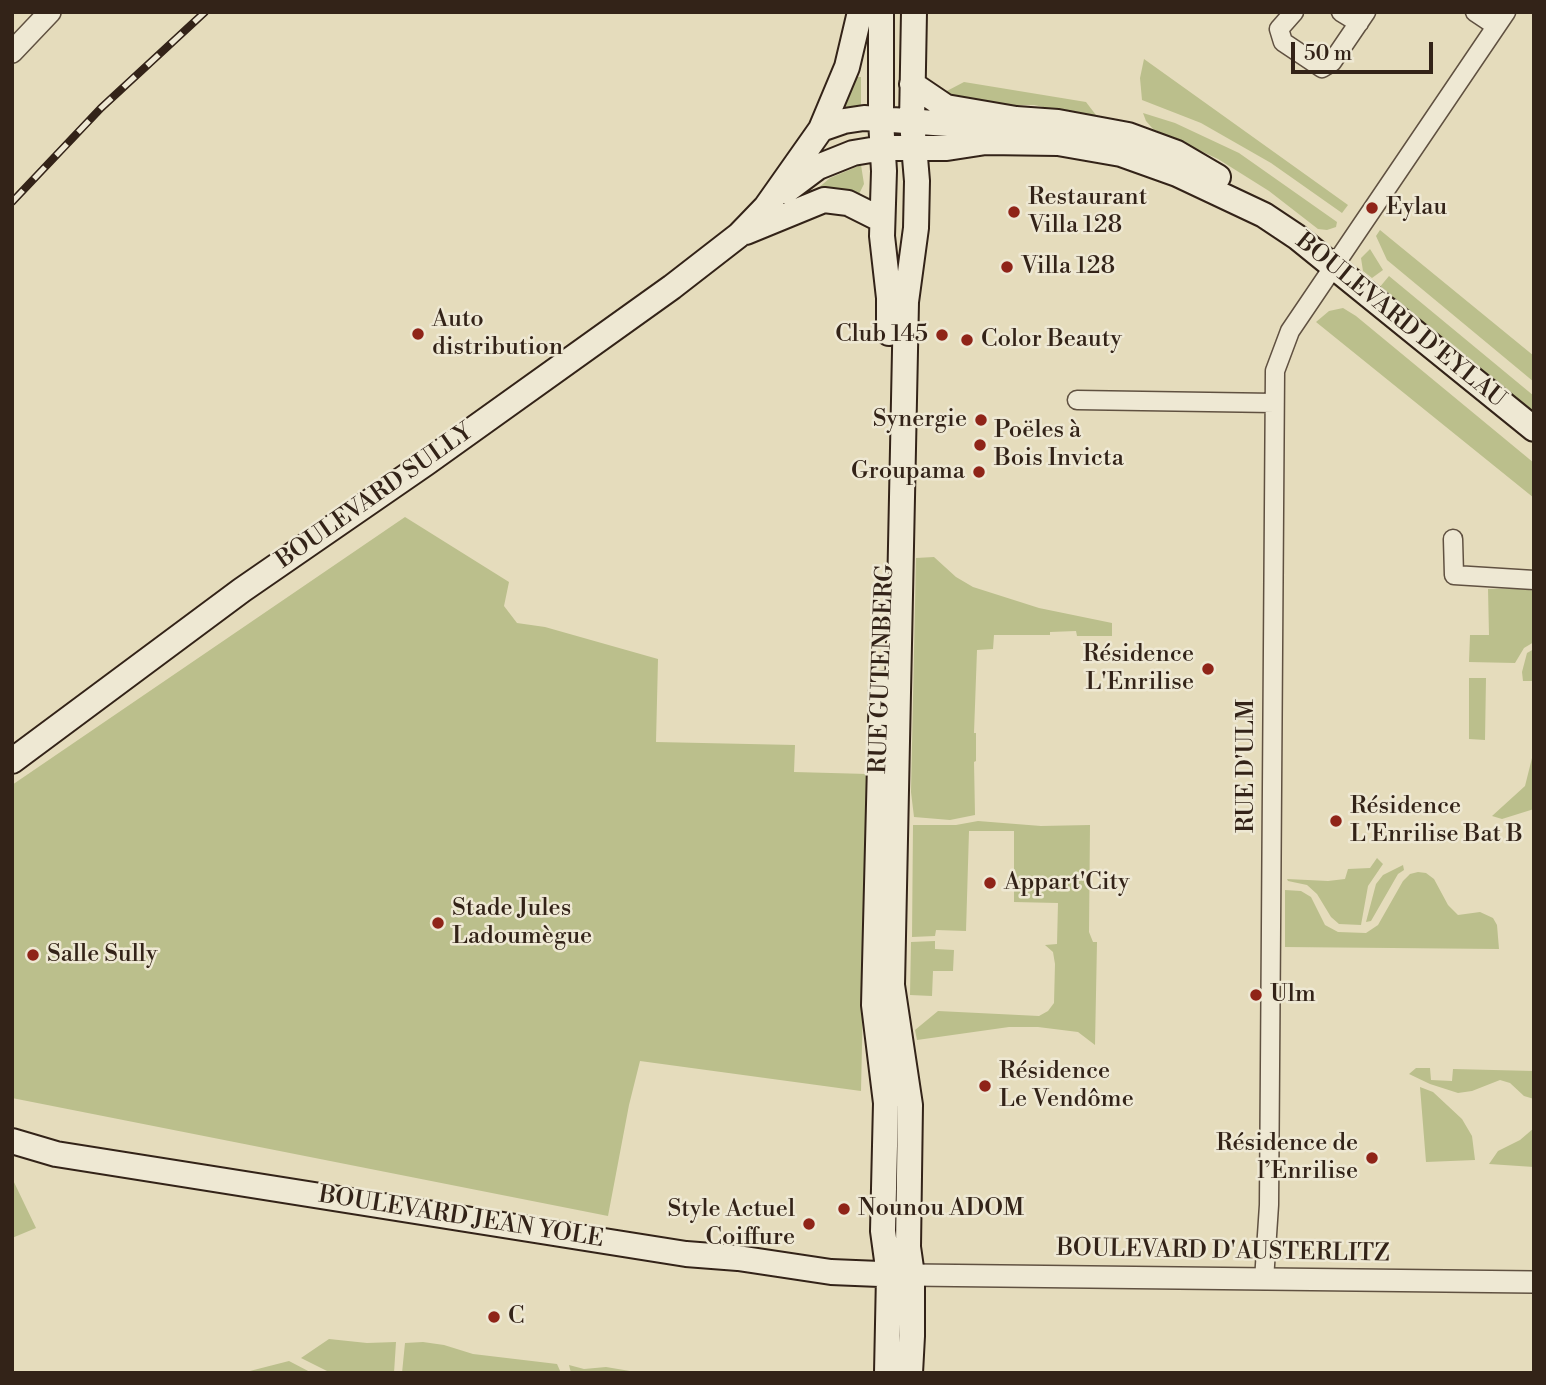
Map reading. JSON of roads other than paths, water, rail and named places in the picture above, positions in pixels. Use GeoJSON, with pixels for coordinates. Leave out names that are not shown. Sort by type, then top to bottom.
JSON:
{"type":"FeatureCollection","features":[{"type":"Feature","properties":{"kind":"main road","name":"BOULEVARD SULLY"},"geometry":{"type":"LineString","coordinates":[[12,761],[242,590],[426,463],[672,287],[739,235],[766,206],[821,129],[847,67],[860,12]]}},
{"type":"Feature","properties":{"kind":"main road"},"geometry":{"type":"LineString","coordinates":[[881,12],[897,121]]}},
{"type":"Feature","properties":{"kind":"main road"},"geometry":{"type":"LineString","coordinates":[[897,121],[898,12]]}},
{"type":"Feature","properties":{"kind":"main road"},"geometry":{"type":"LineString","coordinates":[[897,121],[912,84],[914,12]]}},
{"type":"Feature","properties":{"kind":"main road","name":"BOULEVARD D'EYLAU"},"geometry":{"type":"LineString","coordinates":[[912,84],[946,107],[1016,119],[1058,122],[1128,135],[1177,153],[1229,184],[1264,215],[1297,237],[1534,429]]}},
{"type":"Feature","properties":{"kind":"main road"},"geometry":{"type":"LineString","coordinates":[[821,129],[864,118],[897,121]]}},
{"type":"Feature","properties":{"kind":"main road","name":"BOULEVARD D'EYLAU"},"geometry":{"type":"LineString","coordinates":[[897,121],[948,124],[1016,119]]}},
{"type":"Feature","properties":{"kind":"main road","name":"RUE GUTENBERG"},"geometry":{"type":"LineString","coordinates":[[897,121],[899,223],[909,270],[892,985],[910,1105],[908,1247],[901,1275],[902,1371]]}},
{"type":"Feature","properties":{"kind":"main road","name":"BOULEVARD D'EYLAU"},"geometry":{"type":"LineString","coordinates":[[898,148],[947,148],[986,142],[1058,143],[1121,154],[1177,174],[1264,215]]}},
{"type":"Feature","properties":{"kind":"main road","name":"BOULEVARD SULLY"},"geometry":{"type":"LineString","coordinates":[[766,206],[818,167],[853,153],[898,148]]}},
{"type":"Feature","properties":{"kind":"main road","name":"RUE GUTENBERG"},"geometry":{"type":"LineString","coordinates":[[898,148],[882,220],[889,298],[889,340],[874,1005],[886,1103],[883,1231],[901,1275]]}},
{"type":"Feature","properties":{"kind":"main road","name":"BOULEVARD SULLY"},"geometry":{"type":"LineString","coordinates":[[739,235],[824,200],[848,203],[882,220]]}},
{"type":"Feature","properties":{"kind":"main road","name":"BOULEVARD JEAN YOLE"},"geometry":{"type":"LineString","coordinates":[[12,1141],[56,1154],[685,1254],[738,1258],[831,1272],[901,1275]]}},
{"type":"Feature","properties":{"kind":"street"},"geometry":{"type":"LineString","coordinates":[[12,52],[50,12]]}},
{"type":"Feature","properties":{"kind":"street"},"geometry":{"type":"LineString","coordinates":[[1294,12],[1279,29],[1283,42],[1322,68],[1332,62],[1363,18],[1341,12]]}},
{"type":"Feature","properties":{"kind":"street"},"geometry":{"type":"LineString","coordinates":[[1475,12],[1501,19]]}},
{"type":"Feature","properties":{"kind":"street","name":"RUE D'ULM"},"geometry":{"type":"LineString","coordinates":[[1264,1280],[1269,1192],[1275,371],[1290,331],[1501,19]]}},
{"type":"Feature","properties":{"kind":"street"},"geometry":{"type":"LineString","coordinates":[[1077,401],[1274,403]]}},
{"type":"Feature","properties":{"kind":"street"},"geometry":{"type":"LineString","coordinates":[[1453,540],[1454,575],[1534,580]]}},
{"type":"Feature","properties":{"kind":"street","name":"BOULEVARD D'AUSTERLITZ"},"geometry":{"type":"LineString","coordinates":[[901,1275],[1534,1282]]}},
{"type":"Feature","properties":{"kind":"railway"},"geometry":{"type":"LineString","coordinates":[[12,202],[101,108],[205,12]]}},
{"type":"Feature","properties":{"kind":"place","name":"Eylau"},"geometry":{"type":"Point","coordinates":[1372,208]}},
{"type":"Feature","properties":{"kind":"place","name":"Restaurant Villa 128"},"geometry":{"type":"Point","coordinates":[1014,212]}},
{"type":"Feature","properties":{"kind":"place","name":"Villa 128"},"geometry":{"type":"Point","coordinates":[1007,267]}},
{"type":"Feature","properties":{"kind":"place","name":"Auto distribution"},"geometry":{"type":"Point","coordinates":[418,334]}},
{"type":"Feature","properties":{"kind":"place","name":"Club 145"},"geometry":{"type":"Point","coordinates":[942,335]}},
{"type":"Feature","properties":{"kind":"place","name":"Color Beauty"},"geometry":{"type":"Point","coordinates":[967,340]}},
{"type":"Feature","properties":{"kind":"place","name":"Synergie"},"geometry":{"type":"Point","coordinates":[981,420]}},
{"type":"Feature","properties":{"kind":"place","name":"Poëles à Bois Invicta"},"geometry":{"type":"Point","coordinates":[980,445]}},
{"type":"Feature","properties":{"kind":"place","name":"Groupama"},"geometry":{"type":"Point","coordinates":[979,472]}},
{"type":"Feature","properties":{"kind":"place","name":"Résidence L'Enrilise"},"geometry":{"type":"Point","coordinates":[1208,669]}},
{"type":"Feature","properties":{"kind":"place","name":"Résidence L'Enrilise Bat B"},"geometry":{"type":"Point","coordinates":[1336,821]}},
{"type":"Feature","properties":{"kind":"place","name":"Appart'City"},"geometry":{"type":"Point","coordinates":[990,883]}},
{"type":"Feature","properties":{"kind":"place","name":"Stade Jules Ladoumègue"},"geometry":{"type":"Point","coordinates":[438,923]}},
{"type":"Feature","properties":{"kind":"place","name":"Salle Sully"},"geometry":{"type":"Point","coordinates":[33,955]}},
{"type":"Feature","properties":{"kind":"place","name":"Ulm"},"geometry":{"type":"Point","coordinates":[1256,995]}},
{"type":"Feature","properties":{"kind":"place","name":"Résidence Le Vendôme"},"geometry":{"type":"Point","coordinates":[985,1086]}},
{"type":"Feature","properties":{"kind":"place","name":"Résidence de l’Enrilise"},"geometry":{"type":"Point","coordinates":[1372,1158]}},
{"type":"Feature","properties":{"kind":"place","name":"Nounou ADOM"},"geometry":{"type":"Point","coordinates":[844,1209]}},
{"type":"Feature","properties":{"kind":"place","name":"Style Actuel Coiffure"},"geometry":{"type":"Point","coordinates":[809,1224]}},
{"type":"Feature","properties":{"kind":"place","name":"C"},"geometry":{"type":"Point","coordinates":[494,1317]}}]}
